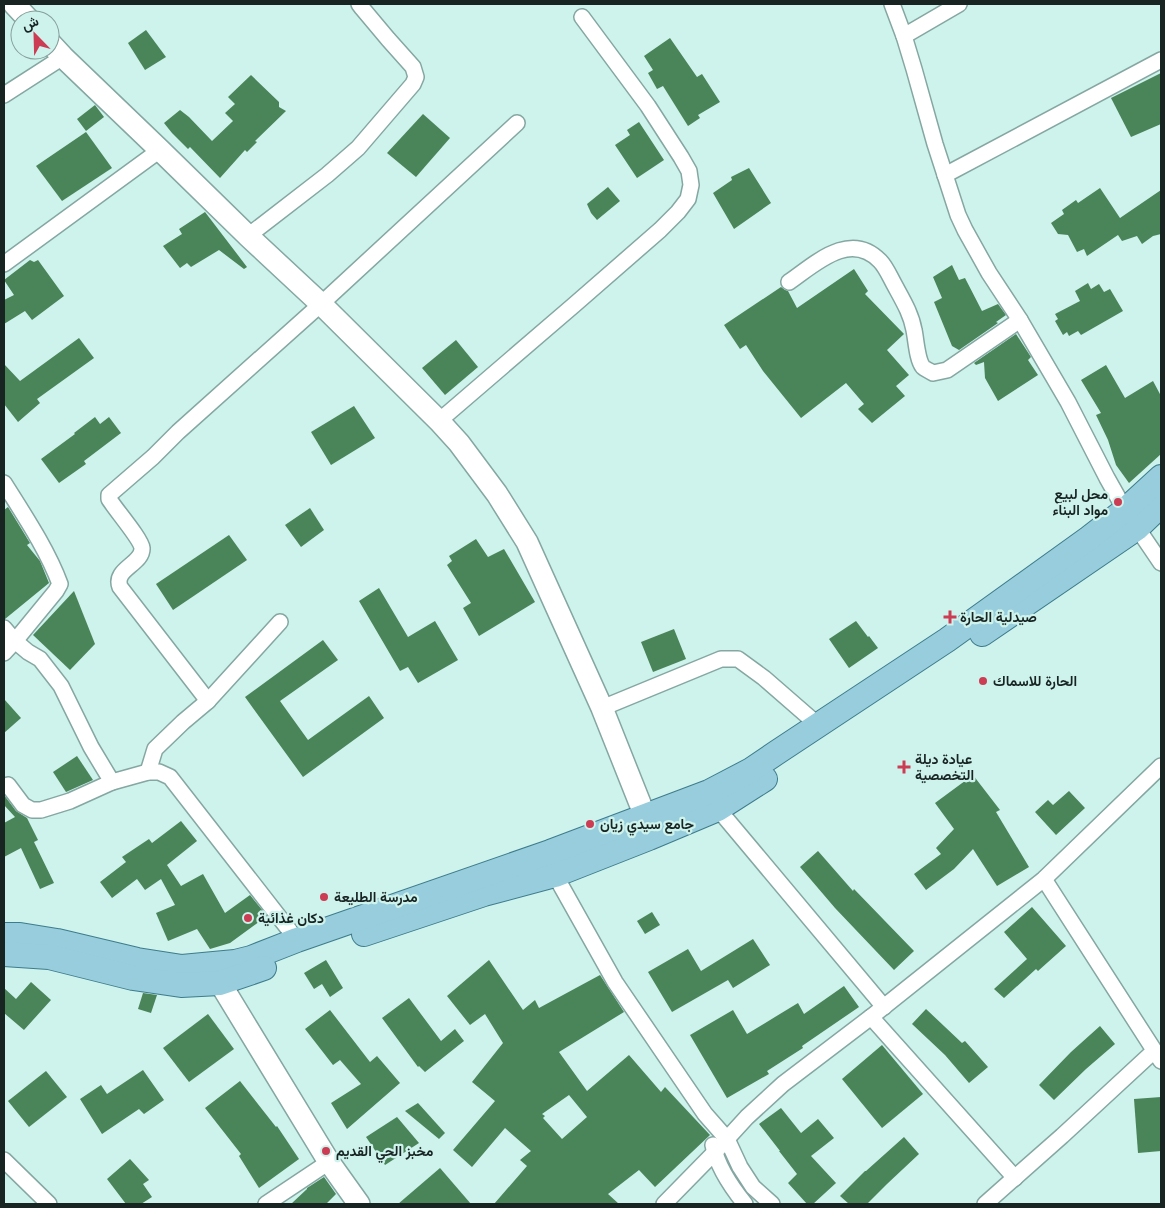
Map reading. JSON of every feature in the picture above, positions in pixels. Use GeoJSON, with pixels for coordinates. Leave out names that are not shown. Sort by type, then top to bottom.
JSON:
{"type":"FeatureCollection","features":[{"type":"Feature","properties":{"kind":"main road"},"geometry":{"type":"LineString","coordinates":[[4,954],[49,957],[133,978],[181,985],[456,903],[552,863],[714,800],[779,771],[1034,598],[1131,519],[1161,477]]}},
{"type":"Feature","properties":{"kind":"main road"},"geometry":{"type":"LineString","coordinates":[[714,800],[751,770],[947,640],[1089,538],[1161,505]]}},
{"type":"Feature","properties":{"kind":"main road"},"geometry":{"type":"LineString","coordinates":[[4,935],[20,935],[56,941],[137,960],[219,974],[251,958],[297,940],[552,863]]}},
{"type":"Feature","properties":{"kind":"street"},"geometry":{"type":"LineString","coordinates":[[248,236],[327,175],[358,148],[413,84],[416,77],[414,67],[359,4]]}},
{"type":"Feature","properties":{"kind":"street"},"geometry":{"type":"LineString","coordinates":[[892,4],[904,36],[945,175],[965,230],[989,273],[1020,320],[1068,402],[1107,478],[1131,519],[1161,563]]}},
{"type":"Feature","properties":{"kind":"street"},"geometry":{"type":"LineString","coordinates":[[904,36],[958,4]]}},
{"type":"Feature","properties":{"kind":"street"},"geometry":{"type":"LineString","coordinates":[[439,421],[660,230],[688,199],[691,185],[689,171],[685,164],[648,106],[582,17]]}},
{"type":"Feature","properties":{"kind":"street"},"geometry":{"type":"LineString","coordinates":[[60,54],[320,304],[459,442],[497,494],[527,542],[602,708],[647,827]]}},
{"type":"Feature","properties":{"kind":"street"},"geometry":{"type":"LineString","coordinates":[[4,96],[45,60]]}},
{"type":"Feature","properties":{"kind":"street"},"geometry":{"type":"LineString","coordinates":[[945,175],[1161,60]]}},
{"type":"Feature","properties":{"kind":"street"},"geometry":{"type":"LineString","coordinates":[[208,700],[118,584],[119,578],[142,552],[142,547],[109,499],[109,495],[153,457],[178,432],[517,123]]}},
{"type":"Feature","properties":{"kind":"street"},"geometry":{"type":"LineString","coordinates":[[4,264],[160,150]]}},
{"type":"Feature","properties":{"kind":"street"},"geometry":{"type":"LineString","coordinates":[[789,282],[823,258],[844,248],[854,248],[870,253],[880,262],[904,302],[911,317],[918,355],[923,367],[933,373],[947,370],[1020,320]]}},
{"type":"Feature","properties":{"kind":"street"},"geometry":{"type":"LineString","coordinates":[[4,483],[26,518],[60,584],[4,653]]}},
{"type":"Feature","properties":{"kind":"street"},"geometry":{"type":"LineString","coordinates":[[148,772],[155,749],[208,700],[280,622]]}},
{"type":"Feature","properties":{"kind":"street"},"geometry":{"type":"LineString","coordinates":[[4,628],[15,641],[40,659],[61,686],[91,747],[112,782]]}},
{"type":"Feature","properties":{"kind":"street"},"geometry":{"type":"LineString","coordinates":[[602,708],[721,659],[738,659],[764,678],[818,725]]}},
{"type":"Feature","properties":{"kind":"street"},"geometry":{"type":"LineString","coordinates":[[664,1204],[747,1117],[783,1084],[884,1007],[1044,879],[1161,766]]}},
{"type":"Feature","properties":{"kind":"street"},"geometry":{"type":"LineString","coordinates":[[8,785],[23,805],[32,810],[41,810],[70,801],[112,782],[148,772],[159,772],[170,777],[297,940]]}},
{"type":"Feature","properties":{"kind":"street"},"geometry":{"type":"LineString","coordinates":[[714,800],[884,1007]]}},
{"type":"Feature","properties":{"kind":"street"},"geometry":{"type":"LineString","coordinates":[[552,863],[615,982],[705,1114],[727,1139],[740,1167],[754,1187],[772,1204]]}},
{"type":"Feature","properties":{"kind":"street"},"geometry":{"type":"LineString","coordinates":[[984,1204],[1158,1056],[1044,879]]}},
{"type":"Feature","properties":{"kind":"street"},"geometry":{"type":"LineString","coordinates":[[219,974],[329,1162],[359,1204]]}},
{"type":"Feature","properties":{"kind":"street"},"geometry":{"type":"LineString","coordinates":[[871,1017],[1014,1178]]}},
{"type":"Feature","properties":{"kind":"street"},"geometry":{"type":"LineString","coordinates":[[705,1114],[715,1152],[728,1178],[745,1204]]}},
{"type":"Feature","properties":{"kind":"street"},"geometry":{"type":"LineString","coordinates":[[4,1160],[49,1204]]}},
{"type":"Feature","properties":{"kind":"street"},"geometry":{"type":"LineString","coordinates":[[266,1204],[329,1162]]}},
{"type":"Feature","properties":{"kind":"building"},"geometry":{"type":"Polygon","coordinates":[[[146,30],[166,57],[145,70],[128,43],[146,30]]]}},
{"type":"Feature","properties":{"kind":"building"},"geometry":{"type":"Polygon","coordinates":[[[670,38],[697,77],[702,74],[720,102],[698,115],[700,118],[688,126],[663,86],[657,89],[648,73],[653,70],[644,56],[670,38]]]}},
{"type":"Feature","properties":{"kind":"building"},"geometry":{"type":"Polygon","coordinates":[[[1161,73],[1161,124],[1131,137],[1111,98],[1161,73]]]}},
{"type":"Feature","properties":{"kind":"building"},"geometry":{"type":"Polygon","coordinates":[[[251,75],[279,102],[279,107],[286,111],[255,141],[257,142],[247,152],[245,150],[220,178],[190,147],[188,149],[164,123],[180,110],[212,141],[233,121],[225,113],[235,104],[228,97],[251,75]]]}},
{"type":"Feature","properties":{"kind":"building"},"geometry":{"type":"Polygon","coordinates":[[[95,105],[104,117],[86,131],[77,119],[95,105]]]}},
{"type":"Feature","properties":{"kind":"building"},"geometry":{"type":"Polygon","coordinates":[[[423,114],[450,138],[416,177],[387,153],[423,114]]]}},
{"type":"Feature","properties":{"kind":"building"},"geometry":{"type":"Polygon","coordinates":[[[639,122],[664,160],[637,178],[615,145],[630,135],[627,130],[639,122]]]}},
{"type":"Feature","properties":{"kind":"building"},"geometry":{"type":"Polygon","coordinates":[[[86,132],[112,168],[62,201],[36,166],[86,132]]]}},
{"type":"Feature","properties":{"kind":"building"},"geometry":{"type":"Polygon","coordinates":[[[749,168],[771,203],[734,229],[713,193],[732,180],[731,177],[749,168]]]}},
{"type":"Feature","properties":{"kind":"building"},"geometry":{"type":"Polygon","coordinates":[[[608,187],[620,201],[597,220],[587,204],[608,187]]]}},
{"type":"Feature","properties":{"kind":"building"},"geometry":{"type":"Polygon","coordinates":[[[1100,188],[1120,218],[1161,190],[1161,234],[1153,236],[1142,244],[1137,236],[1122,241],[1118,235],[1087,256],[1084,249],[1077,252],[1068,235],[1058,234],[1051,223],[1064,214],[1062,210],[1076,200],[1078,203],[1100,188]]]}},
{"type":"Feature","properties":{"kind":"building"},"geometry":{"type":"Polygon","coordinates":[[[205,212],[247,267],[244,269],[219,250],[191,267],[187,263],[180,268],[163,246],[182,234],[179,229],[205,212]]]}},
{"type":"Feature","properties":{"kind":"building"},"geometry":{"type":"Polygon","coordinates":[[[30,260],[34,262],[38,260],[64,296],[32,320],[25,311],[4,324],[4,300],[14,295],[4,280],[30,260]]]}},
{"type":"Feature","properties":{"kind":"building"},"geometry":{"type":"Polygon","coordinates":[[[952,265],[959,280],[965,278],[982,311],[998,304],[1006,315],[996,322],[998,323],[959,350],[952,346],[934,302],[942,298],[933,277],[952,265]]]}},
{"type":"Feature","properties":{"kind":"building"},"geometry":{"type":"Polygon","coordinates":[[[854,269],[868,291],[865,294],[904,334],[887,350],[909,375],[896,386],[905,396],[872,423],[858,409],[864,404],[846,383],[801,418],[763,371],[746,345],[740,349],[724,325],[781,287],[788,291],[797,308],[854,269]]]}},
{"type":"Feature","properties":{"kind":"building"},"geometry":{"type":"Polygon","coordinates":[[[1088,283],[1091,289],[1099,284],[1104,292],[1110,289],[1123,311],[1081,335],[1078,331],[1069,336],[1067,332],[1063,335],[1055,321],[1058,319],[1055,314],[1080,301],[1075,291],[1088,283]]]}},
{"type":"Feature","properties":{"kind":"building"},"geometry":{"type":"Polygon","coordinates":[[[1016,334],[1031,357],[1028,360],[1038,375],[998,401],[985,378],[984,362],[976,365],[974,363],[1016,334]]]}},
{"type":"Feature","properties":{"kind":"building"},"geometry":{"type":"Polygon","coordinates":[[[79,338],[94,358],[37,399],[40,403],[18,422],[4,404],[4,364],[20,381],[79,338]]]}},
{"type":"Feature","properties":{"kind":"building"},"geometry":{"type":"Polygon","coordinates":[[[456,340],[478,367],[445,395],[422,368],[456,340]]]}},
{"type":"Feature","properties":{"kind":"building"},"geometry":{"type":"Polygon","coordinates":[[[1106,365],[1125,398],[1153,381],[1161,396],[1161,454],[1129,483],[1116,465],[1108,440],[1096,415],[1101,413],[1081,380],[1106,365]]]}},
{"type":"Feature","properties":{"kind":"building"},"geometry":{"type":"Polygon","coordinates":[[[354,406],[375,438],[331,465],[311,432],[354,406]]]}},
{"type":"Feature","properties":{"kind":"building"},"geometry":{"type":"Polygon","coordinates":[[[95,417],[100,424],[109,417],[121,433],[84,461],[86,464],[59,483],[41,459],[95,417]]]}},
{"type":"Feature","properties":{"kind":"building"},"geometry":{"type":"Polygon","coordinates":[[[8,507],[30,543],[27,545],[40,561],[49,583],[4,619],[4,510],[8,507]]]}},
{"type":"Feature","properties":{"kind":"building"},"geometry":{"type":"Polygon","coordinates":[[[310,508],[324,530],[301,547],[285,525],[310,508]]]}},
{"type":"Feature","properties":{"kind":"building"},"geometry":{"type":"Polygon","coordinates":[[[229,535],[247,560],[173,610],[156,584],[229,535]]]}},
{"type":"Feature","properties":{"kind":"building"},"geometry":{"type":"Polygon","coordinates":[[[476,539],[488,557],[504,549],[535,602],[479,636],[463,608],[471,603],[447,565],[452,561],[449,556],[476,539]]]}},
{"type":"Feature","properties":{"kind":"building"},"geometry":{"type":"Polygon","coordinates":[[[379,588],[408,637],[435,621],[458,660],[418,683],[408,667],[400,671],[359,601],[379,588]]]}},
{"type":"Feature","properties":{"kind":"building"},"geometry":{"type":"Polygon","coordinates":[[[74,591],[95,644],[70,670],[33,635],[74,591]]]}},
{"type":"Feature","properties":{"kind":"building"},"geometry":{"type":"Polygon","coordinates":[[[856,621],[878,648],[849,668],[829,639],[856,621]]]}},
{"type":"Feature","properties":{"kind":"building"},"geometry":{"type":"Polygon","coordinates":[[[674,629],[686,659],[653,672],[641,642],[674,629]]]}},
{"type":"Feature","properties":{"kind":"building"},"geometry":{"type":"Polygon","coordinates":[[[323,640],[338,660],[280,701],[308,740],[369,696],[384,718],[303,777],[245,697],[323,640]]]}},
{"type":"Feature","properties":{"kind":"building"},"geometry":{"type":"Polygon","coordinates":[[[4,699],[21,718],[4,733],[4,699]]]}},
{"type":"Feature","properties":{"kind":"building"},"geometry":{"type":"Polygon","coordinates":[[[77,756],[93,780],[66,792],[53,772],[77,756]]]}},
{"type":"Feature","properties":{"kind":"building"},"geometry":{"type":"Polygon","coordinates":[[[973,775],[1000,810],[996,812],[1029,867],[997,886],[973,849],[954,869],[926,890],[914,874],[941,854],[936,848],[954,829],[935,803],[973,775]]]}},
{"type":"Feature","properties":{"kind":"building"},"geometry":{"type":"Polygon","coordinates":[[[1069,791],[1085,808],[1056,835],[1035,812],[1048,800],[1053,805],[1069,791]]]}},
{"type":"Feature","properties":{"kind":"building"},"geometry":{"type":"Polygon","coordinates":[[[4,795],[16,811],[27,818],[38,840],[34,842],[54,883],[40,889],[21,848],[4,857],[4,823],[15,817],[4,805],[4,795]]]}},
{"type":"Feature","properties":{"kind":"building"},"geometry":{"type":"Polygon","coordinates":[[[181,821],[197,841],[167,865],[181,886],[203,874],[225,913],[250,895],[267,916],[230,943],[210,949],[197,929],[168,941],[156,913],[175,905],[161,879],[145,890],[137,879],[112,898],[100,882],[126,862],[122,857],[149,839],[152,843],[181,821]]]}},
{"type":"Feature","properties":{"kind":"building"},"geometry":{"type":"Polygon","coordinates":[[[818,851],[853,891],[854,889],[914,951],[894,970],[835,908],[800,867],[818,851]]]}},
{"type":"Feature","properties":{"kind":"building"},"geometry":{"type":"Polygon","coordinates":[[[1032,907],[1066,946],[1038,971],[1036,969],[1004,998],[994,989],[1027,959],[1004,932],[1032,907]]]}},
{"type":"Feature","properties":{"kind":"building"},"geometry":{"type":"Polygon","coordinates":[[[652,912],[660,925],[645,934],[637,921],[652,912]]]}},
{"type":"Feature","properties":{"kind":"building"},"geometry":{"type":"Polygon","coordinates":[[[753,939],[770,965],[733,988],[728,980],[672,1012],[648,972],[688,949],[701,971],[753,939]]]}},
{"type":"Feature","properties":{"kind":"building"},"geometry":{"type":"Polygon","coordinates":[[[326,960],[343,988],[330,997],[322,984],[314,989],[304,973],[326,960]]]}},
{"type":"Feature","properties":{"kind":"building"},"geometry":{"type":"Polygon","coordinates":[[[489,960],[523,1010],[535,1000],[539,1008],[600,975],[624,1012],[559,1052],[587,1091],[629,1055],[661,1092],[665,1087],[710,1135],[655,1187],[639,1170],[608,1194],[619,1204],[494,1204],[527,1166],[520,1160],[531,1151],[505,1128],[472,1167],[453,1150],[495,1101],[472,1082],[503,1043],[485,1014],[470,1025],[447,996],[489,960]],[[569,1095],[542,1114],[545,1116],[543,1118],[562,1139],[587,1117],[569,1095]]]}},
{"type":"Feature","properties":{"kind":"building"},"geometry":{"type":"Polygon","coordinates":[[[31,982],[51,1000],[24,1030],[4,1013],[4,988],[16,999],[31,982]]]}},
{"type":"Feature","properties":{"kind":"building"},"geometry":{"type":"Polygon","coordinates":[[[844,986],[859,1007],[802,1046],[803,1048],[767,1071],[769,1074],[727,1098],[690,1035],[733,1010],[747,1034],[798,1003],[804,1014],[844,986]]]}},
{"type":"Feature","properties":{"kind":"building"},"geometry":{"type":"Polygon","coordinates":[[[143,993],[157,995],[151,1013],[138,1009],[143,993]]]}},
{"type":"Feature","properties":{"kind":"building"},"geometry":{"type":"Polygon","coordinates":[[[409,998],[441,1041],[455,1029],[464,1041],[425,1072],[418,1067],[382,1018],[409,998]]]}},
{"type":"Feature","properties":{"kind":"building"},"geometry":{"type":"Polygon","coordinates":[[[926,1009],[962,1043],[965,1041],[988,1067],[969,1083],[945,1055],[912,1024],[926,1009]]]}},
{"type":"Feature","properties":{"kind":"building"},"geometry":{"type":"Polygon","coordinates":[[[330,1010],[370,1062],[377,1056],[400,1083],[347,1129],[331,1103],[361,1084],[340,1060],[333,1065],[305,1029],[330,1010]]]}},
{"type":"Feature","properties":{"kind":"building"},"geometry":{"type":"Polygon","coordinates":[[[208,1014],[234,1049],[189,1082],[163,1048],[208,1014]]]}},
{"type":"Feature","properties":{"kind":"building"},"geometry":{"type":"Polygon","coordinates":[[[1100,1026],[1115,1044],[1054,1100],[1039,1085],[1100,1026]]]}},
{"type":"Feature","properties":{"kind":"building"},"geometry":{"type":"Polygon","coordinates":[[[882,1045],[923,1094],[882,1128],[842,1079],[882,1045]]]}},
{"type":"Feature","properties":{"kind":"building"},"geometry":{"type":"Polygon","coordinates":[[[143,1070],[164,1100],[144,1114],[139,1109],[102,1134],[80,1099],[101,1085],[107,1094],[143,1070]]]}},
{"type":"Feature","properties":{"kind":"building"},"geometry":{"type":"Polygon","coordinates":[[[46,1071],[67,1097],[29,1127],[8,1101],[46,1071]]]}},
{"type":"Feature","properties":{"kind":"building"},"geometry":{"type":"Polygon","coordinates":[[[240,1081],[277,1126],[299,1159],[259,1188],[239,1156],[241,1154],[205,1108],[240,1081]]]}},
{"type":"Feature","properties":{"kind":"building"},"geometry":{"type":"Polygon","coordinates":[[[1161,1097],[1161,1151],[1138,1153],[1134,1099],[1161,1097]]]}},
{"type":"Feature","properties":{"kind":"building"},"geometry":{"type":"Polygon","coordinates":[[[418,1103],[445,1133],[439,1139],[405,1111],[418,1103]]]}},
{"type":"Feature","properties":{"kind":"building"},"geometry":{"type":"Polygon","coordinates":[[[781,1108],[801,1133],[818,1119],[834,1138],[811,1156],[836,1183],[813,1204],[807,1204],[788,1183],[797,1174],[759,1124],[781,1108]]]}},
{"type":"Feature","properties":{"kind":"building"},"geometry":{"type":"Polygon","coordinates":[[[397,1117],[419,1143],[385,1165],[366,1137],[397,1117]]]}},
{"type":"Feature","properties":{"kind":"building"},"geometry":{"type":"Polygon","coordinates":[[[904,1137],[919,1154],[867,1204],[849,1204],[840,1196],[865,1171],[904,1137]]]}},
{"type":"Feature","properties":{"kind":"building"},"geometry":{"type":"Polygon","coordinates":[[[130,1159],[149,1180],[143,1184],[152,1197],[141,1204],[126,1204],[107,1179],[130,1159]]]}},
{"type":"Feature","properties":{"kind":"building"},"geometry":{"type":"Polygon","coordinates":[[[440,1168],[471,1204],[398,1204],[440,1168]]]}},
{"type":"Feature","properties":{"kind":"building"},"geometry":{"type":"Polygon","coordinates":[[[324,1177],[336,1194],[326,1204],[291,1204],[307,1188],[324,1177]]]}},
{"type":"Feature","properties":{"kind":"place","name":"محل لبيع مواد البناء"},"geometry":{"type":"Point","coordinates":[1118,502]}},
{"type":"Feature","properties":{"kind":"place","name":"صيدلية الحارة"},"geometry":{"type":"Point","coordinates":[950,617]}},
{"type":"Feature","properties":{"kind":"place","name":"الحارة للاسماك"},"geometry":{"type":"Point","coordinates":[983,681]}},
{"type":"Feature","properties":{"kind":"place","name":"عيادة ديلة التخصصية"},"geometry":{"type":"Point","coordinates":[904,767]}},
{"type":"Feature","properties":{"kind":"place","name":"جامع سيدي زيان"},"geometry":{"type":"Point","coordinates":[590,824]}},
{"type":"Feature","properties":{"kind":"place","name":"مدرسة الطليعة"},"geometry":{"type":"Point","coordinates":[324,897]}},
{"type":"Feature","properties":{"kind":"place","name":"دكان غذائية"},"geometry":{"type":"Point","coordinates":[248,918]}},
{"type":"Feature","properties":{"kind":"place","name":"مخبز الحي القديم"},"geometry":{"type":"Point","coordinates":[326,1151]}}]}
